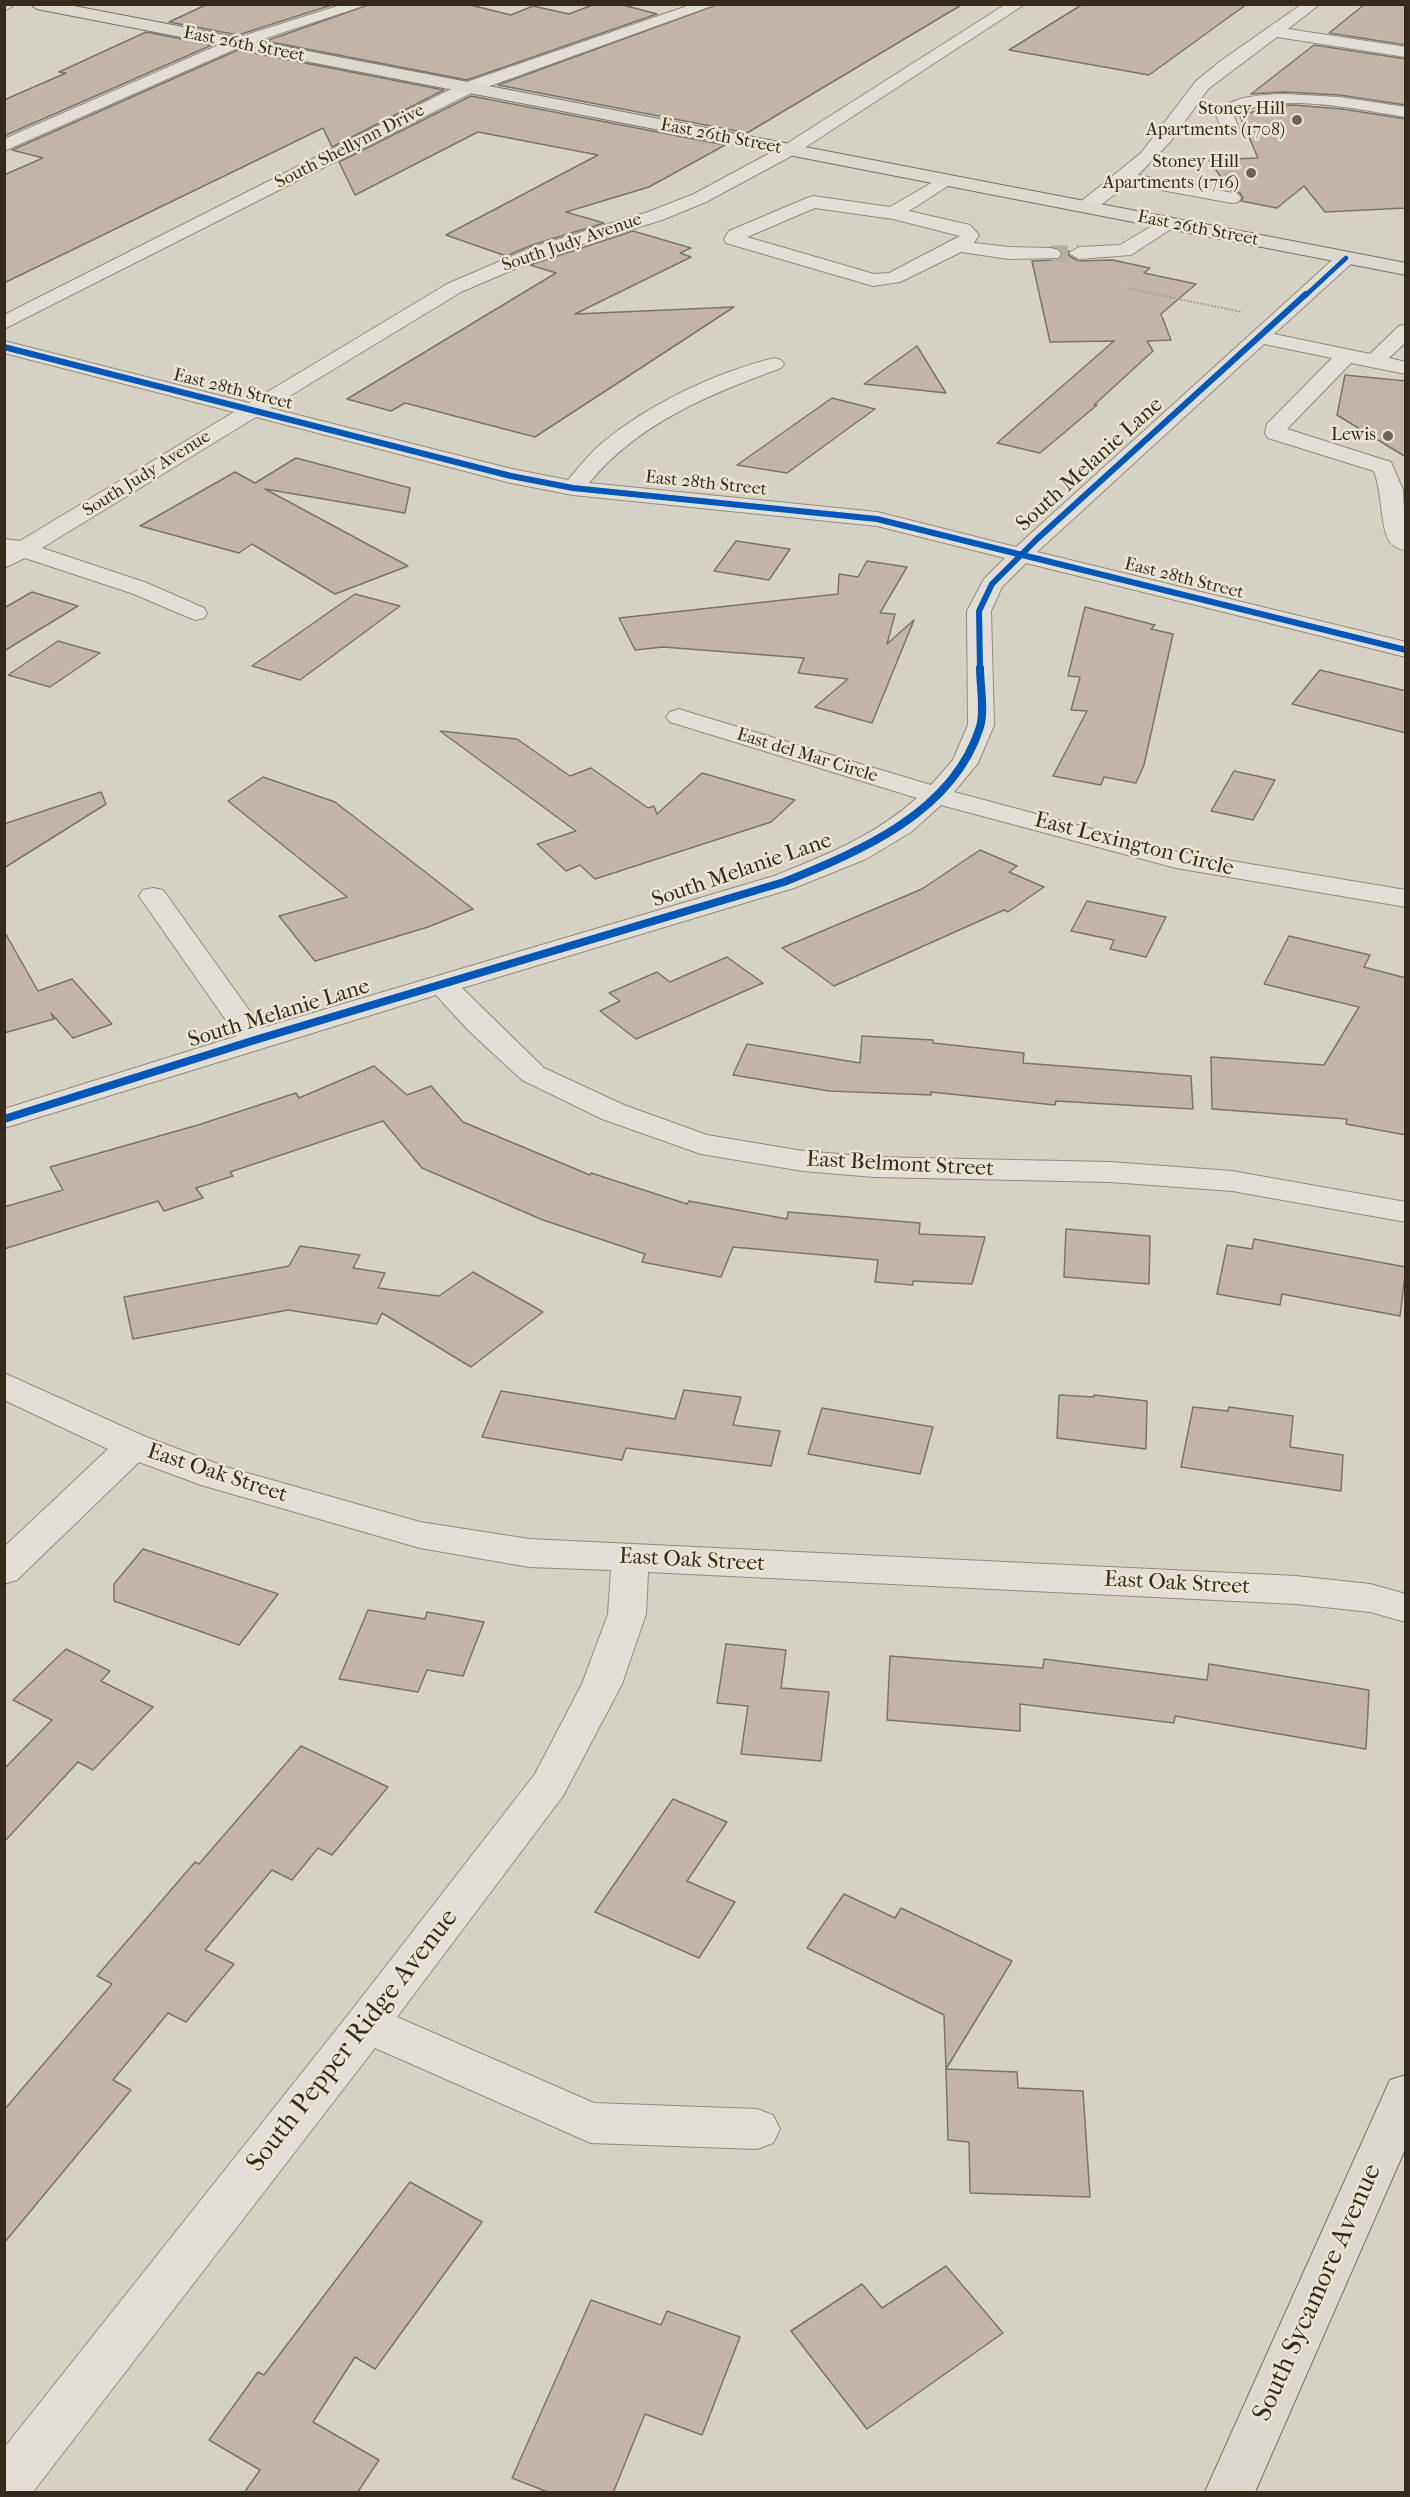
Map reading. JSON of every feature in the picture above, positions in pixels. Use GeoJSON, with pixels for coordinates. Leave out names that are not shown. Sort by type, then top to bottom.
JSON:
{"type":"FeatureCollection","features":[{"type":"Feature","properties":{"kind":"main road","name":"East 26th Street"},"geometry":{"type":"LineString","coordinates":[[37,4],[1406,269]]}},
{"type":"Feature","properties":{"kind":"main road","name":"South Sycamore Avenue"},"geometry":{"type":"LineString","coordinates":[[1230,2493],[1400,2122]]}},
{"type":"Feature","properties":{"kind":"street"},"geometry":{"type":"LineString","coordinates":[[4,146],[236,43],[362,4]]}},
{"type":"Feature","properties":{"kind":"street","name":"South Shellynn Drive"},"geometry":{"type":"LineString","coordinates":[[4,322],[467,88],[710,4]]}},
{"type":"Feature","properties":{"kind":"street","name":"South Judy Avenue"},"geometry":{"type":"LineString","coordinates":[[11,552],[454,288],[540,251],[655,216],[693,200],[789,150],[1018,4]]}},
{"type":"Feature","properties":{"kind":"street"},"geometry":{"type":"LineString","coordinates":[[1086,207],[1125,178],[1165,137],[1184,105],[1228,64],[1313,4]]}},
{"type":"Feature","properties":{"kind":"street"},"geometry":{"type":"LineString","coordinates":[[1276,32],[1406,52]]}},
{"type":"Feature","properties":{"kind":"street"},"geometry":{"type":"LineString","coordinates":[[1287,100],[1289,90],[1297,85]]}},
{"type":"Feature","properties":{"kind":"street"},"geometry":{"type":"LineString","coordinates":[[1352,104],[1368,90]]}},
{"type":"Feature","properties":{"kind":"street"},"geometry":{"type":"LineString","coordinates":[[1231,131],[1225,114],[1230,109],[1251,101],[1287,100],[1352,104],[1406,112]]}},
{"type":"Feature","properties":{"kind":"street"},"geometry":{"type":"LineString","coordinates":[[1184,105],[1230,109]]}},
{"type":"Feature","properties":{"kind":"street"},"geometry":{"type":"LineString","coordinates":[[1125,178],[1232,198]]}},
{"type":"Feature","properties":{"kind":"street"},"geometry":{"type":"LineString","coordinates":[[893,213],[945,180]]}},
{"type":"Feature","properties":{"kind":"street"},"geometry":{"type":"LineString","coordinates":[[693,200],[767,221]]}},
{"type":"Feature","properties":{"kind":"street"},"geometry":{"type":"LineString","coordinates":[[813,202],[893,213],[969,231],[970,235],[964,243],[893,278],[873,280],[733,239],[736,235],[767,221],[813,202]]}},
{"type":"Feature","properties":{"kind":"street"},"geometry":{"type":"LineString","coordinates":[[1079,253],[1124,251],[1167,223]]}},
{"type":"Feature","properties":{"kind":"street"},"geometry":{"type":"LineString","coordinates":[[958,246],[1009,253],[1051,254]]}},
{"type":"Feature","properties":{"kind":"street","name":"South Melanie Lane"},"geometry":{"type":"LineString","coordinates":[[4,1119],[255,1040],[444,986],[784,882],[856,853],[901,826],[936,795],[965,763],[981,725],[979,611],[992,584],[1020,555],[1346,258]]}},
{"type":"Feature","properties":{"kind":"street"},"geometry":{"type":"LineString","coordinates":[[1375,361],[1406,330]]}},
{"type":"Feature","properties":{"kind":"street"},"geometry":{"type":"LineString","coordinates":[[1260,337],[1406,368]]}},
{"type":"Feature","properties":{"kind":"street","name":"East 28th Street"},"geometry":{"type":"LineString","coordinates":[[4,347],[511,476],[573,488],[877,519],[1406,650]]}},
{"type":"Feature","properties":{"kind":"street"},"geometry":{"type":"LineString","coordinates":[[1347,355],[1275,429],[1276,433],[1383,467],[1392,490],[1399,537],[1406,544]]}},
{"type":"Feature","properties":{"kind":"street"},"geometry":{"type":"LineString","coordinates":[[573,488],[609,448],[660,411],[708,387],[774,364]]}},
{"type":"Feature","properties":{"kind":"street"},"geometry":{"type":"LineString","coordinates":[[11,552],[140,588],[195,613]]}},
{"type":"Feature","properties":{"kind":"street","name":"East del Mar Circle"},"geometry":{"type":"LineString","coordinates":[[679,717],[936,795]]}},
{"type":"Feature","properties":{"kind":"street","name":"East Lexington Circle"},"geometry":{"type":"LineString","coordinates":[[936,795],[1176,861],[1406,899]]}},
{"type":"Feature","properties":{"kind":"street"},"geometry":{"type":"LineString","coordinates":[[153,896],[255,1040]]}},
{"type":"Feature","properties":{"kind":"street","name":"East Belmont Street"},"geometry":{"type":"LineString","coordinates":[[444,986],[533,1074],[614,1112],[701,1144],[803,1161],[874,1167],[1110,1172],[1232,1181],[1406,1212]]}},
{"type":"Feature","properties":{"kind":"street","name":"East Oak Street"},"geometry":{"type":"LineString","coordinates":[[4,1385],[133,1446],[214,1476],[420,1535],[529,1553],[1296,1590],[1370,1598],[1406,1608]]}},
{"type":"Feature","properties":{"kind":"street"},"geometry":{"type":"LineString","coordinates":[[4,1570],[133,1446]]}},
{"type":"Feature","properties":{"kind":"street","name":"South Pepper Ridge Avenue"},"geometry":{"type":"LineString","coordinates":[[4,2489],[367,2024],[549,1785],[602,1684],[627,1614],[630,1557]]}},
{"type":"Feature","properties":{"kind":"street"},"geometry":{"type":"LineString","coordinates":[[367,2024],[591,2124],[757,2128]]}},
{"type":"Feature","properties":{"kind":"path"},"geometry":{"type":"LineString","coordinates":[[1125,288],[1245,312]]}},
{"type":"Feature","properties":{"kind":"building"},"geometry":{"type":"Polygon","coordinates":[[[208,4],[335,4],[238,35],[169,22],[208,4]]]}},
{"type":"Feature","properties":{"kind":"building"},"geometry":{"type":"Polygon","coordinates":[[[371,4],[466,4],[511,15],[533,6],[569,14],[595,4],[619,4],[657,14],[467,80],[266,41],[371,4]]]}},
{"type":"Feature","properties":{"kind":"building"},"geometry":{"type":"Polygon","coordinates":[[[719,4],[963,4],[747,133],[498,85],[719,4]]]}},
{"type":"Feature","properties":{"kind":"building"},"geometry":{"type":"Polygon","coordinates":[[[1083,4],[1247,4],[1149,75],[1009,50],[1083,4]]]}},
{"type":"Feature","properties":{"kind":"building"},"geometry":{"type":"Polygon","coordinates":[[[1365,4],[1406,4],[1406,45],[1329,33],[1365,4]]]}},
{"type":"Feature","properties":{"kind":"building"},"geometry":{"type":"Polygon","coordinates":[[[146,32],[212,45],[4,136],[4,100],[66,73],[59,72],[146,32]]]}},
{"type":"Feature","properties":{"kind":"building"},"geometry":{"type":"Polygon","coordinates":[[[1314,45],[1406,59],[1406,105],[1339,95],[1284,92],[1251,94],[1314,45]]]}},
{"type":"Feature","properties":{"kind":"building"},"geometry":{"type":"Polygon","coordinates":[[[238,50],[444,90],[332,147],[323,128],[4,283],[4,175],[43,158],[12,150],[238,50]]]}},
{"type":"Feature","properties":{"kind":"building"},"geometry":{"type":"Polygon","coordinates":[[[471,96],[725,145],[649,187],[566,212],[604,223],[532,245],[506,256],[446,235],[598,155],[478,132],[355,195],[339,162],[471,96]]]}},
{"type":"Feature","properties":{"kind":"building"},"geometry":{"type":"Polygon","coordinates":[[[1294,105],[1342,109],[1406,119],[1406,208],[1325,212],[1304,186],[1277,208],[1241,201],[1243,198],[1240,193],[1230,190],[1209,160],[1258,158],[1240,116],[1272,106],[1294,105]]]}},
{"type":"Feature","properties":{"kind":"building"},"geometry":{"type":"Polygon","coordinates":[[[633,231],[691,248],[680,253],[691,257],[575,314],[734,307],[535,437],[405,403],[391,411],[347,399],[556,273],[530,265],[633,231]]]}},
{"type":"Feature","properties":{"kind":"building"},"geometry":{"type":"Polygon","coordinates":[[[1069,251],[1068,255],[1078,261],[1112,260],[1150,268],[1144,273],[1196,284],[1161,314],[1171,340],[1147,341],[1153,351],[1094,405],[1097,405],[1040,453],[997,443],[1114,341],[1050,342],[1032,261],[1058,260],[1062,252],[1069,251]]]}},
{"type":"Feature","properties":{"kind":"building"},"geometry":{"type":"Polygon","coordinates":[[[917,346],[946,393],[864,384],[917,346]]]}},
{"type":"Feature","properties":{"kind":"building","name":"Lewis"},"geometry":{"type":"Polygon","coordinates":[[[1345,375],[1406,381],[1406,457],[1337,415],[1345,375]]]}},
{"type":"Feature","properties":{"kind":"building"},"geometry":{"type":"Polygon","coordinates":[[[832,398],[875,409],[787,473],[737,465],[832,398]]]}},
{"type":"Feature","properties":{"kind":"building"},"geometry":{"type":"Polygon","coordinates":[[[296,458],[410,488],[405,513],[265,489],[408,566],[335,594],[252,544],[239,553],[140,526],[235,472],[255,483],[296,458]]]}},
{"type":"Feature","properties":{"kind":"building"},"geometry":{"type":"Polygon","coordinates":[[[736,541],[790,549],[769,580],[714,571],[736,541]]]}},
{"type":"Feature","properties":{"kind":"building"},"geometry":{"type":"Polygon","coordinates":[[[867,561],[907,567],[880,613],[895,614],[887,644],[914,620],[872,723],[815,707],[848,679],[798,673],[804,658],[663,647],[635,650],[619,618],[838,594],[839,574],[858,577],[867,561]]]}},
{"type":"Feature","properties":{"kind":"building"},"geometry":{"type":"Polygon","coordinates":[[[32,592],[78,606],[4,651],[4,608],[32,592]]]}},
{"type":"Feature","properties":{"kind":"building"},"geometry":{"type":"Polygon","coordinates":[[[355,594],[400,606],[300,680],[252,666],[355,594]]]}},
{"type":"Feature","properties":{"kind":"building"},"geometry":{"type":"Polygon","coordinates":[[[1085,607],[1155,625],[1151,629],[1173,634],[1144,765],[1136,783],[1104,777],[1101,785],[1053,776],[1087,711],[1071,710],[1080,677],[1068,676],[1085,607]]]}},
{"type":"Feature","properties":{"kind":"building"},"geometry":{"type":"Polygon","coordinates":[[[58,641],[100,653],[50,687],[8,675],[58,641]]]}},
{"type":"Feature","properties":{"kind":"building"},"geometry":{"type":"Polygon","coordinates":[[[1320,670],[1406,691],[1406,733],[1292,704],[1320,670]]]}},
{"type":"Feature","properties":{"kind":"building"},"geometry":{"type":"Polygon","coordinates":[[[440,731],[517,739],[570,776],[591,768],[648,808],[654,806],[657,814],[702,773],[795,800],[771,822],[595,879],[580,865],[566,871],[537,844],[576,831],[440,731]]]}},
{"type":"Feature","properties":{"kind":"building"},"geometry":{"type":"Polygon","coordinates":[[[1234,771],[1275,780],[1253,820],[1211,811],[1234,771]]]}},
{"type":"Feature","properties":{"kind":"building"},"geometry":{"type":"Polygon","coordinates":[[[263,777],[335,802],[473,909],[428,927],[315,961],[279,916],[347,897],[228,801],[263,777]]]}},
{"type":"Feature","properties":{"kind":"building"},"geometry":{"type":"Polygon","coordinates":[[[101,792],[106,804],[4,868],[4,824],[101,792]]]}},
{"type":"Feature","properties":{"kind":"building"},"geometry":{"type":"Polygon","coordinates":[[[980,850],[1017,866],[1009,872],[1044,887],[1008,912],[1004,910],[834,986],[782,948],[922,889],[980,850]]]}},
{"type":"Feature","properties":{"kind":"building"},"geometry":{"type":"Polygon","coordinates":[[[1087,901],[1166,917],[1146,957],[1110,949],[1114,940],[1071,931],[1087,901]]]}},
{"type":"Feature","properties":{"kind":"building"},"geometry":{"type":"Polygon","coordinates":[[[4,931],[38,991],[72,979],[112,1024],[73,1038],[51,1013],[54,1019],[4,1033],[4,931]]]}},
{"type":"Feature","properties":{"kind":"building"},"geometry":{"type":"Polygon","coordinates":[[[1289,936],[1370,955],[1364,967],[1406,978],[1406,1135],[1346,1124],[1347,1119],[1212,1109],[1211,1057],[1324,1065],[1359,1007],[1264,984],[1289,936]]]}},
{"type":"Feature","properties":{"kind":"building"},"geometry":{"type":"Polygon","coordinates":[[[727,957],[763,983],[636,1039],[600,1011],[620,1001],[609,993],[657,972],[670,982],[727,957]]]}},
{"type":"Feature","properties":{"kind":"building"},"geometry":{"type":"Polygon","coordinates":[[[862,1036],[933,1040],[933,1043],[1024,1053],[1023,1063],[1191,1076],[1193,1109],[1056,1101],[1055,1105],[931,1092],[931,1095],[829,1091],[733,1075],[747,1044],[860,1063],[862,1036]]]}},
{"type":"Feature","properties":{"kind":"building"},"geometry":{"type":"Polygon","coordinates":[[[374,1066],[407,1095],[431,1086],[463,1122],[590,1175],[591,1173],[687,1204],[689,1201],[787,1219],[788,1212],[920,1223],[919,1234],[985,1237],[972,1284],[913,1281],[913,1285],[875,1282],[878,1260],[733,1247],[721,1277],[642,1262],[645,1254],[543,1220],[422,1168],[383,1121],[230,1172],[233,1176],[196,1188],[203,1198],[164,1211],[158,1201],[4,1249],[4,1207],[63,1190],[50,1167],[198,1125],[296,1093],[299,1098],[374,1066]]]}},
{"type":"Feature","properties":{"kind":"building"},"geometry":{"type":"Polygon","coordinates":[[[1066,1229],[1150,1236],[1149,1284],[1064,1277],[1066,1229]]]}},
{"type":"Feature","properties":{"kind":"building"},"geometry":{"type":"Polygon","coordinates":[[[1254,1239],[1406,1267],[1400,1316],[1282,1294],[1280,1305],[1217,1294],[1227,1245],[1252,1249],[1254,1239]]]}},
{"type":"Feature","properties":{"kind":"building"},"geometry":{"type":"Polygon","coordinates":[[[300,1246],[360,1255],[353,1268],[385,1273],[378,1288],[439,1296],[473,1272],[543,1312],[471,1367],[382,1313],[377,1324],[288,1310],[133,1339],[124,1297],[289,1266],[300,1246]]]}},
{"type":"Feature","properties":{"kind":"building"},"geometry":{"type":"Polygon","coordinates":[[[684,1390],[741,1397],[733,1425],[780,1431],[771,1466],[626,1448],[622,1460],[482,1437],[501,1391],[675,1419],[684,1390]]]}},
{"type":"Feature","properties":{"kind":"building"},"geometry":{"type":"Polygon","coordinates":[[[1059,1395],[1094,1397],[1094,1395],[1147,1401],[1146,1449],[1057,1438],[1059,1395]]]}},
{"type":"Feature","properties":{"kind":"building"},"geometry":{"type":"Polygon","coordinates":[[[1193,1407],[1228,1411],[1229,1407],[1293,1416],[1290,1447],[1343,1455],[1341,1491],[1181,1467],[1193,1407]]]}},
{"type":"Feature","properties":{"kind":"building"},"geometry":{"type":"Polygon","coordinates":[[[822,1408],[933,1427],[920,1474],[808,1454],[822,1408]]]}},
{"type":"Feature","properties":{"kind":"building"},"geometry":{"type":"Polygon","coordinates":[[[143,1549],[278,1594],[239,1645],[114,1601],[114,1584],[143,1549]]]}},
{"type":"Feature","properties":{"kind":"building"},"geometry":{"type":"Polygon","coordinates":[[[368,1610],[425,1619],[427,1612],[484,1622],[463,1676],[427,1670],[418,1692],[339,1679],[368,1610]]]}},
{"type":"Feature","properties":{"kind":"building"},"geometry":{"type":"Polygon","coordinates":[[[726,1644],[786,1650],[781,1688],[829,1692],[821,1761],[741,1754],[748,1706],[717,1703],[726,1644]]]}},
{"type":"Feature","properties":{"kind":"building"},"geometry":{"type":"Polygon","coordinates":[[[66,1649],[110,1671],[101,1681],[153,1707],[93,1770],[78,1762],[4,1842],[4,1769],[52,1720],[13,1700],[66,1649]]]}},
{"type":"Feature","properties":{"kind":"building"},"geometry":{"type":"Polygon","coordinates":[[[890,1656],[1043,1668],[1044,1659],[1207,1680],[1209,1664],[1369,1690],[1366,1749],[1175,1716],[1174,1723],[1020,1704],[1020,1731],[887,1720],[890,1656]]]}},
{"type":"Feature","properties":{"kind":"building"},"geometry":{"type":"Polygon","coordinates":[[[301,1746],[388,1787],[332,1855],[318,1848],[292,1880],[272,1870],[205,1950],[234,1964],[186,2022],[168,2013],[113,2080],[131,2090],[4,2243],[4,2110],[112,1984],[97,1976],[195,1862],[199,1864],[301,1746]]]}},
{"type":"Feature","properties":{"kind":"building"},"geometry":{"type":"Polygon","coordinates":[[[673,1799],[727,1822],[687,1881],[735,1902],[699,1958],[595,1912],[673,1799]]]}},
{"type":"Feature","properties":{"kind":"building"},"geometry":{"type":"Polygon","coordinates":[[[844,1894],[895,1918],[901,1908],[1012,1961],[946,2069],[944,2015],[807,1948],[844,1894]]]}},
{"type":"Feature","properties":{"kind":"building"},"geometry":{"type":"Polygon","coordinates":[[[946,2069],[1017,2072],[1018,2088],[1083,2091],[1090,2197],[970,2193],[969,2142],[948,2140],[946,2069]]]}},
{"type":"Feature","properties":{"kind":"building"},"geometry":{"type":"Polygon","coordinates":[[[410,2182],[482,2222],[375,2369],[355,2357],[313,2422],[379,2460],[357,2493],[244,2493],[260,2470],[209,2440],[258,2372],[264,2375],[410,2182]]]}},
{"type":"Feature","properties":{"kind":"building"},"geometry":{"type":"Polygon","coordinates":[[[946,2266],[1003,2333],[867,2429],[791,2331],[862,2284],[882,2308],[946,2266]]]}},
{"type":"Feature","properties":{"kind":"building"},"geometry":{"type":"Polygon","coordinates":[[[591,2300],[661,2325],[667,2311],[740,2337],[702,2435],[645,2414],[613,2493],[550,2493],[512,2478],[591,2300]]]}},
{"type":"Feature","properties":{"kind":"tunnel"},"geometry":{"type":"LineString","coordinates":[[1051,254],[1079,253]]}},
{"type":"Feature","properties":{"kind":"cycle path"},"geometry":{"type":"LineString","coordinates":[[4,1119],[255,1040],[784,882],[856,853],[901,826],[936,795],[965,763],[981,725],[979,611],[992,584],[1037,539],[1346,258]]}},
{"type":"Feature","properties":{"kind":"cycle path"},"geometry":{"type":"LineString","coordinates":[[4,347],[511,476],[573,488],[877,519],[1406,650]]}},
{"type":"Feature","properties":{"kind":"place","name":"Stoney Hill Apartments (1708)"},"geometry":{"type":"Point","coordinates":[1297,120]}},
{"type":"Feature","properties":{"kind":"place","name":"Stoney Hill Apartments (1716)"},"geometry":{"type":"Point","coordinates":[1251,173]}},
{"type":"Feature","properties":{"kind":"place","name":"Lewis"},"geometry":{"type":"Point","coordinates":[1388,436]}}]}
